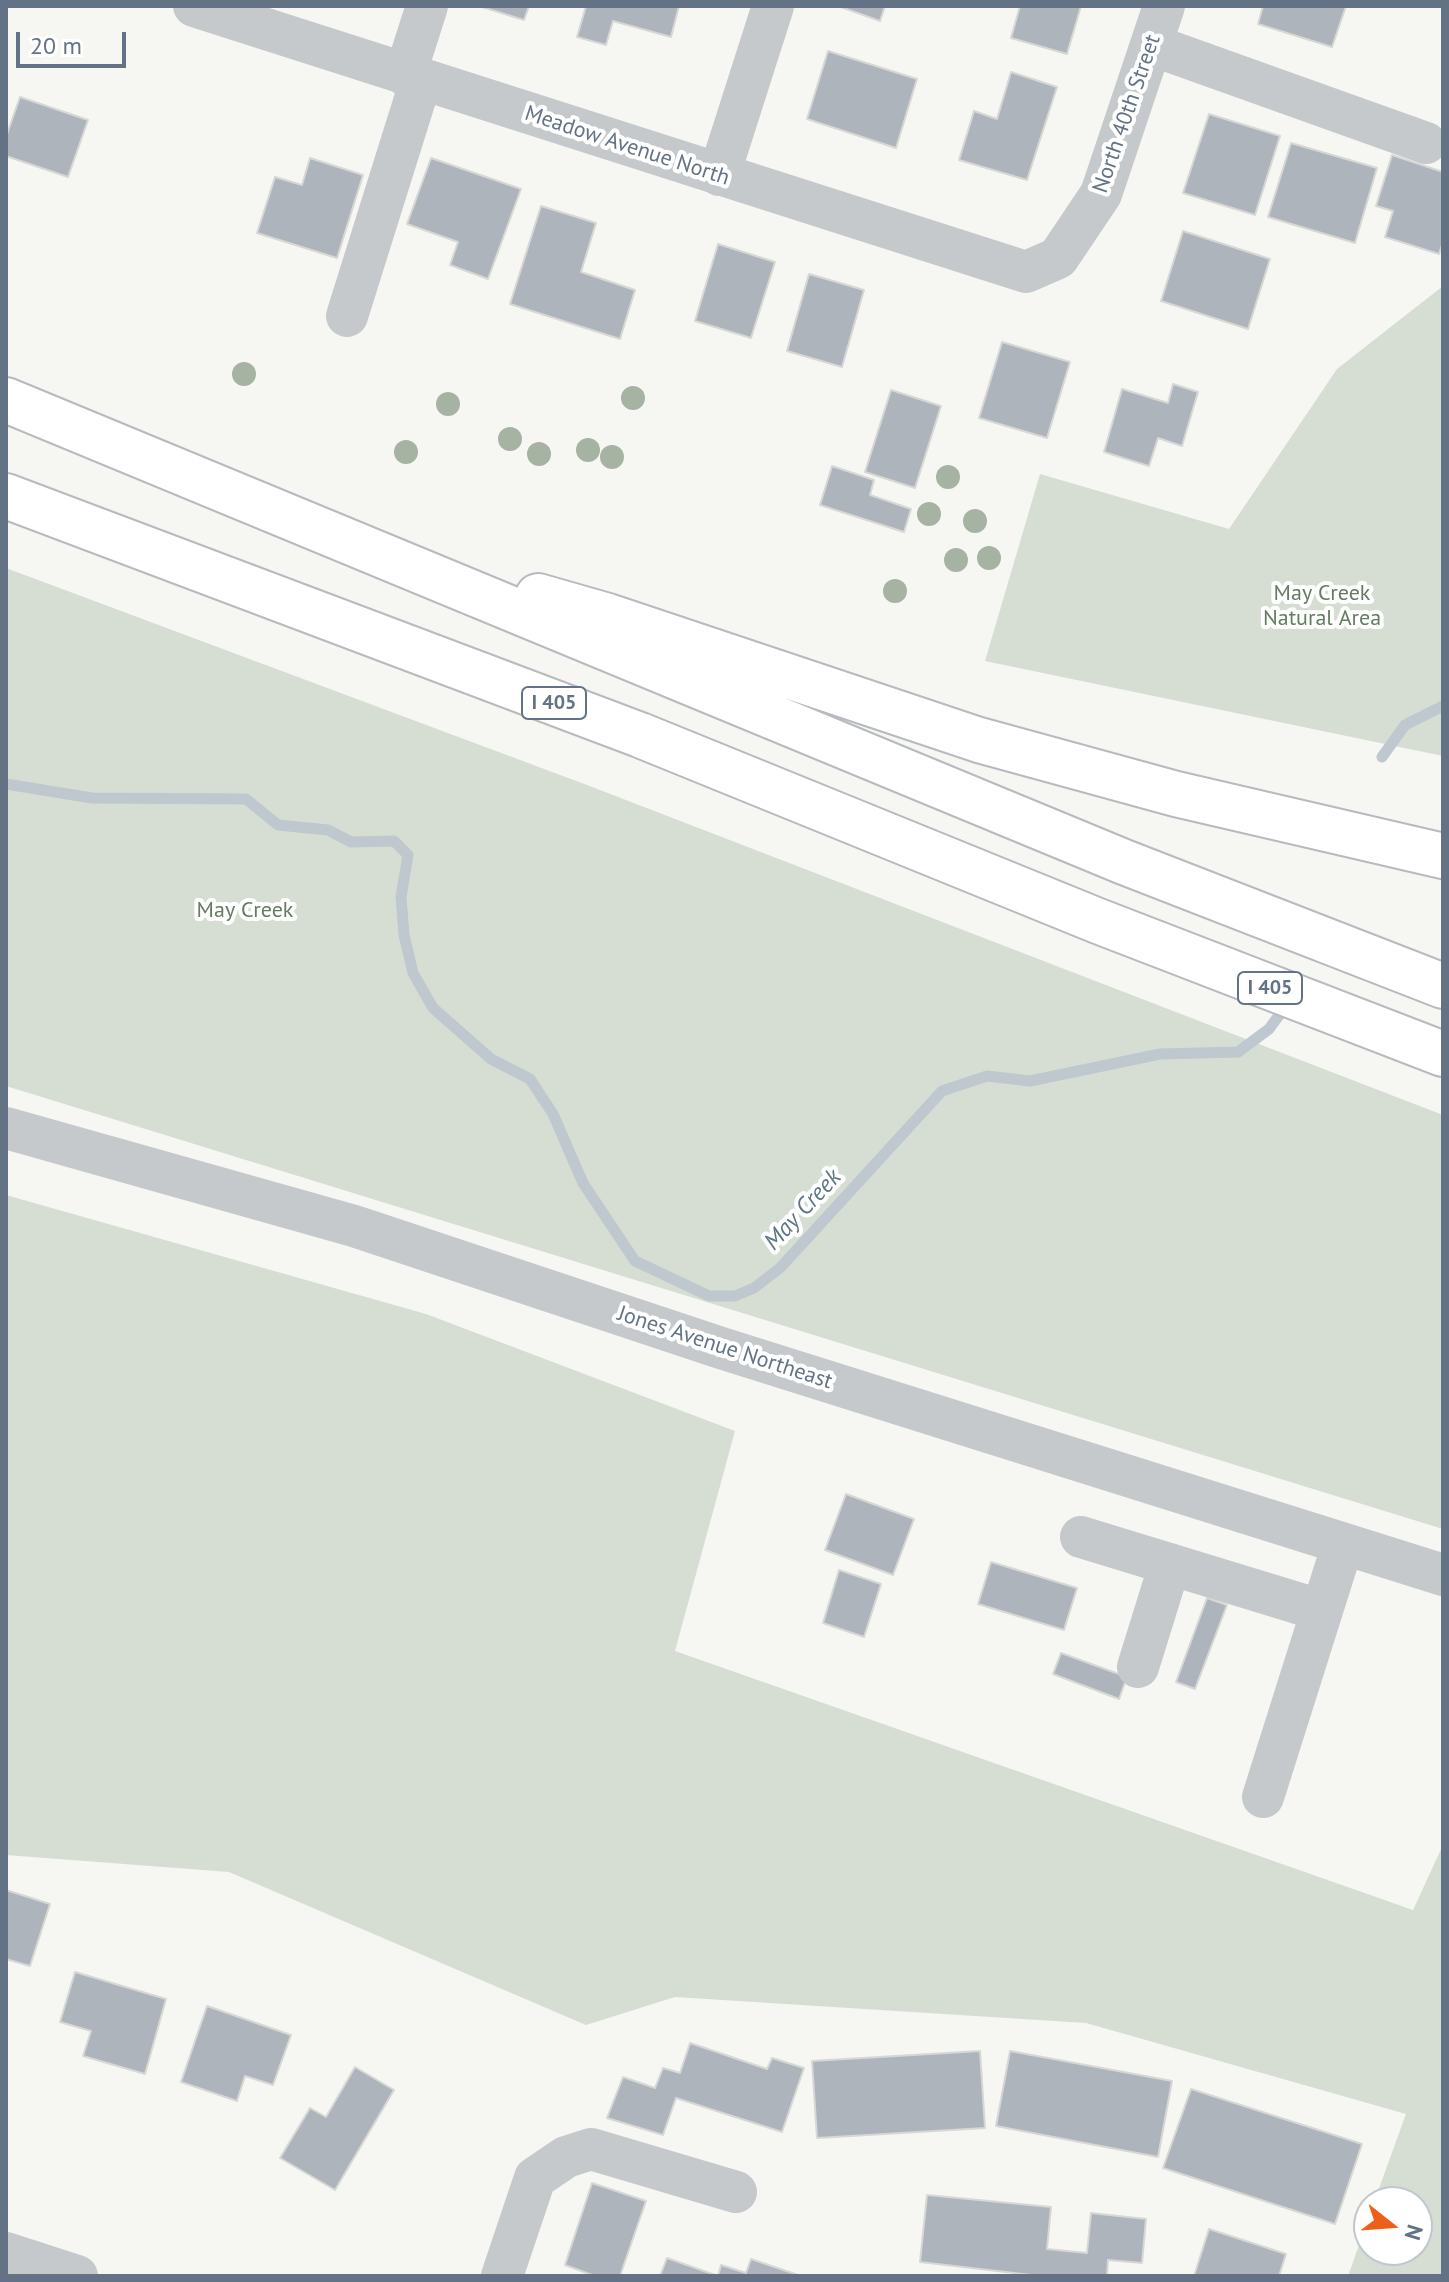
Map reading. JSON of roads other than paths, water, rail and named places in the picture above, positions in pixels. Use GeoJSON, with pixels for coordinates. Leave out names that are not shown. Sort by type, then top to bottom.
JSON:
{"type":"FeatureCollection","features":[{"type":"Feature","properties":{"kind":"highway"},"geometry":{"type":"LineString","coordinates":[[6,400],[1124,862],[1443,986]]}},
{"type":"Feature","properties":{"kind":"highway","name":"I 405"},"geometry":{"type":"LineString","coordinates":[[6,496],[640,735],[1098,921],[1443,1054]]}},
{"type":"Feature","properties":{"kind":"highway"},"geometry":{"type":"LineString","coordinates":[[347,543],[608,616],[979,740],[1176,794],[1443,856]]}},
{"type":"Feature","properties":{"kind":"street","name":"Meadow Avenue North"},"geometry":{"type":"LineString","coordinates":[[194,6],[1005,268],[1026,272],[1058,258]]}},
{"type":"Feature","properties":{"kind":"street"},"geometry":{"type":"LineString","coordinates":[[347,316],[413,78],[427,6]]}},
{"type":"Feature","properties":{"kind":"street"},"geometry":{"type":"LineString","coordinates":[[719,175],[773,6]]}},
{"type":"Feature","properties":{"kind":"street","name":"North 40th Street"},"geometry":{"type":"LineString","coordinates":[[1058,258],[1101,194],[1164,6]]}},
{"type":"Feature","properties":{"kind":"street"},"geometry":{"type":"LineString","coordinates":[[1152,45],[1426,143]]}},
{"type":"Feature","properties":{"kind":"street","name":"Jones Avenue Northeast"},"geometry":{"type":"LineString","coordinates":[[6,1128],[354,1226],[721,1348],[1443,1575]]}},
{"type":"Feature","properties":{"kind":"street"},"geometry":{"type":"LineString","coordinates":[[1081,1537],[1320,1610]]}},
{"type":"Feature","properties":{"kind":"street"},"geometry":{"type":"LineString","coordinates":[[1263,1797],[1343,1544]]}},
{"type":"Feature","properties":{"kind":"street"},"geometry":{"type":"LineString","coordinates":[[1138,1667],[1170,1564]]}},
{"type":"Feature","properties":{"kind":"street"},"geometry":{"type":"LineString","coordinates":[[502,2276],[535,2178],[566,2157],[591,2149],[736,2192]]}},
{"type":"Feature","properties":{"kind":"street"},"geometry":{"type":"LineString","coordinates":[[6,2253],[77,2276]]}},
{"type":"Feature","properties":{"kind":"waterway","name":"May Creek"},"geometry":{"type":"LineString","coordinates":[[1382,757],[1405,725],[1443,706]]}},
{"type":"Feature","properties":{"kind":"waterway","name":"May Creek"},"geometry":{"type":"LineString","coordinates":[[6,784],[92,798],[246,799],[278,825],[328,830],[351,842],[394,841],[408,855],[401,897],[404,935],[413,973],[433,1008],[491,1059],[530,1079],[553,1114],[583,1183],[635,1261],[709,1296],[735,1296],[754,1288],[780,1268],[942,1091],[987,1076],[1030,1081],[1160,1054],[1238,1052],[1269,1029],[1288,1003]]}},
{"type":"Feature","properties":{"kind":"park label","name":"May Creek Natural Area"},"geometry":{"type":"Point","coordinates":[1322,606]}}]}
